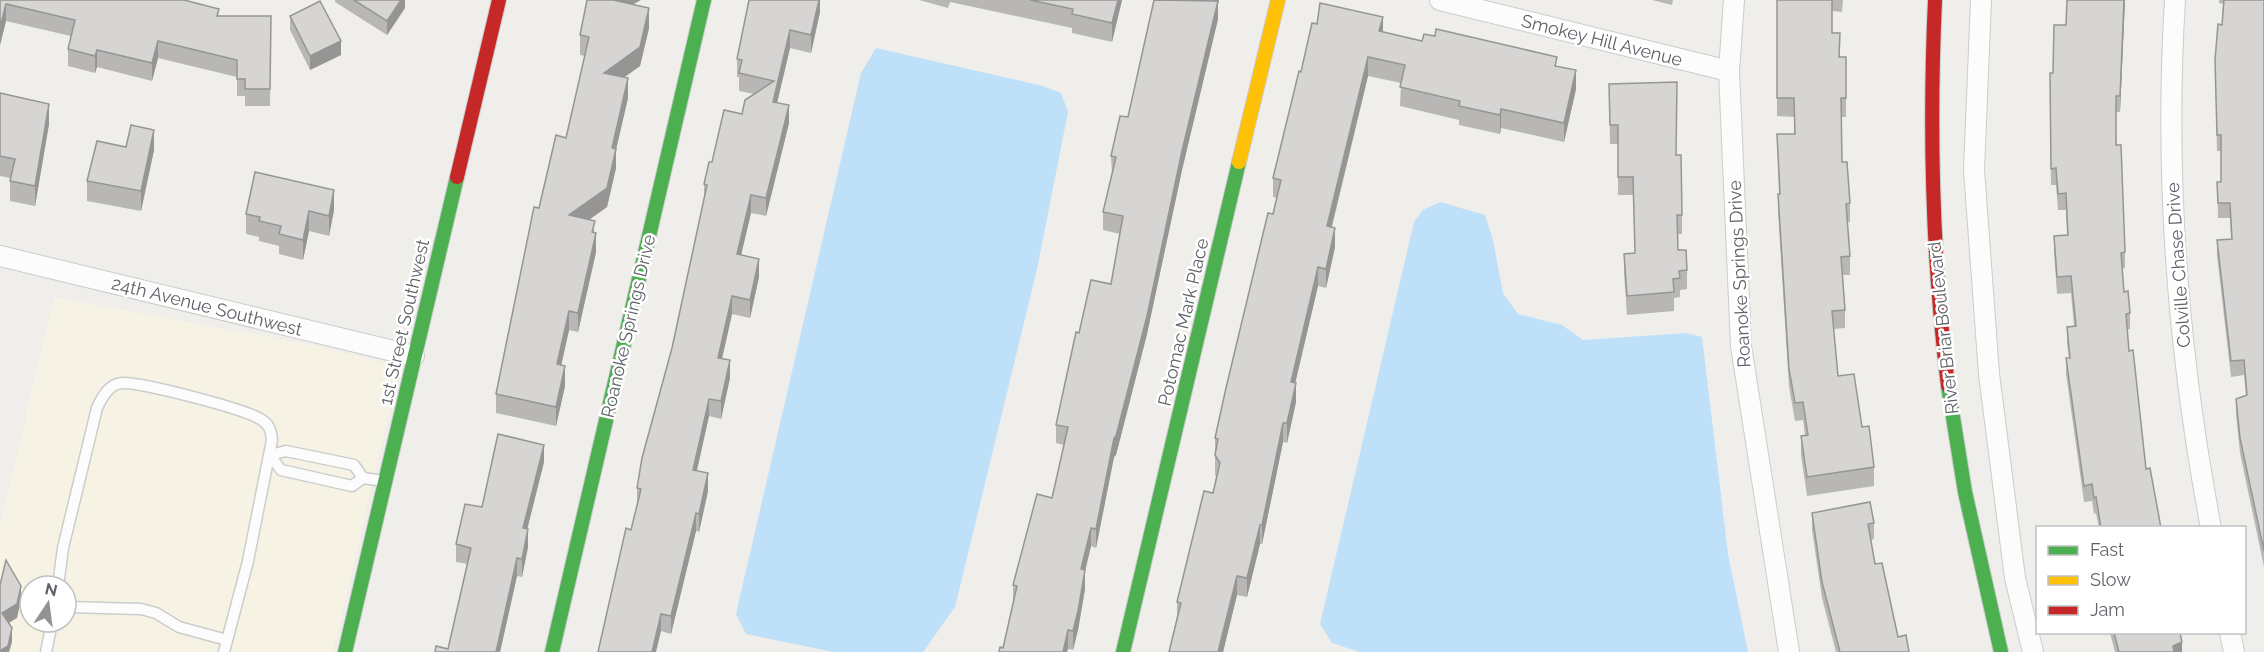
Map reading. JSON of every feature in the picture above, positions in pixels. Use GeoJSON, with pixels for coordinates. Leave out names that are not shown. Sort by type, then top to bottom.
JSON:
{"type":"FeatureCollection","features":[{"type":"Feature","properties":{"kind":"street","name":"1st Street Southwest"},"geometry":{"type":"LineString","coordinates":[[345,652],[499,0]]}},
{"type":"Feature","properties":{"kind":"street","name":"Roanoke Springs Drive"},"geometry":{"type":"LineString","coordinates":[[552,652],[704,0]]}},
{"type":"Feature","properties":{"kind":"street","name":"Potomac Mark Place"},"geometry":{"type":"LineString","coordinates":[[1123,652],[1278,0]]}},
{"type":"Feature","properties":{"kind":"street","name":"Smokey Hill Avenue"},"geometry":{"type":"LineString","coordinates":[[1440,0],[1729,71]]}},
{"type":"Feature","properties":{"kind":"street","name":"Roanoke Springs Drive"},"geometry":{"type":"LineString","coordinates":[[1734,0],[1729,71],[1741,346],[1789,652]]}},
{"type":"Feature","properties":{"kind":"street","name":"River Briar Boulevard"},"geometry":{"type":"LineString","coordinates":[[1935,0],[1932,44],[1933,229],[1938,308],[1956,443],[1985,594],[2001,652]]}},
{"type":"Feature","properties":{"kind":"street"},"geometry":{"type":"LineString","coordinates":[[1981,0],[1974,170],[1989,374],[2015,578],[2033,652]]}},
{"type":"Feature","properties":{"kind":"street","name":"Colville Chase Drive"},"geometry":{"type":"LineString","coordinates":[[2175,0],[2171,71],[2173,224],[2185,376],[2211,526]]}},
{"type":"Feature","properties":{"kind":"street","name":"24th Avenue Southwest"},"geometry":{"type":"LineString","coordinates":[[0,256],[414,356]]}},
{"type":"Feature","properties":{"kind":"street"},"geometry":{"type":"LineString","coordinates":[[2230,634],[2234,652]]}},
{"type":"Feature","properties":{"kind":"lane"},"geometry":{"type":"LineString","coordinates":[[60,574],[63,548],[97,408],[105,392],[120,383],[234,408],[263,420],[270,429],[270,455],[248,561],[224,652]]}},
{"type":"Feature","properties":{"kind":"lane"},"geometry":{"type":"LineString","coordinates":[[270,455],[286,451],[354,465],[363,478],[385,482]]}},
{"type":"Feature","properties":{"kind":"lane"},"geometry":{"type":"LineString","coordinates":[[270,455],[281,470],[352,486],[363,478]]}},
{"type":"Feature","properties":{"kind":"lane"},"geometry":{"type":"LineString","coordinates":[[78,607],[141,609],[156,613],[179,627],[227,640]]}},
{"type":"Feature","properties":{"kind":"lane"},"geometry":{"type":"LineString","coordinates":[[46,652],[50,634]]}},
{"type":"Feature","properties":{"kind":"shaded area"},"geometry":{"type":"Polygon","coordinates":[[[54,297],[311,345],[400,366],[333,652],[0,652],[0,527],[54,297]]]}},
{"type":"Feature","properties":{"kind":"water"},"geometry":{"type":"Polygon","coordinates":[[[876,48],[1043,86],[1061,93],[1068,112],[1037,269],[955,607],[923,652],[833,652],[746,634],[736,614],[861,73],[876,48]]]}},
{"type":"Feature","properties":{"kind":"water"},"geometry":{"type":"Polygon","coordinates":[[[1440,202],[1485,215],[1493,240],[1503,293],[1518,314],[1562,325],[1583,340],[1686,333],[1702,337],[1728,554],[1748,652],[1360,652],[1332,643],[1320,624],[1414,222],[1423,210],[1440,202]]]}},
{"type":"Feature","properties":{"kind":"building"},"geometry":{"type":"Polygon","coordinates":[[[0,0],[184,0],[219,9],[217,16],[271,16],[270,89],[245,89],[245,79],[237,79],[237,60],[158,41],[152,63],[97,50],[95,56],[68,49],[75,20],[6,4],[0,27],[0,0]]]}},
{"type":"Feature","properties":{"kind":"building"},"geometry":{"type":"Polygon","coordinates":[[[354,0],[401,0],[387,21],[354,0]]]}},
{"type":"Feature","properties":{"kind":"building"},"geometry":{"type":"Polygon","coordinates":[[[587,0],[613,0],[649,8],[640,47],[604,73],[628,78],[612,148],[616,149],[607,188],[569,215],[595,221],[592,232],[596,233],[578,313],[569,311],[557,364],[565,366],[556,407],[496,394],[534,207],[539,208],[556,135],[566,138],[589,37],[580,35],[587,0]]]}},
{"type":"Feature","properties":{"kind":"building"},"geometry":{"type":"Polygon","coordinates":[[[749,0],[819,0],[811,35],[790,30],[773,102],[789,105],[766,198],[751,195],[737,254],[759,259],[750,300],[732,296],[718,358],[730,360],[721,401],[709,399],[693,470],[708,473],[671,616],[661,614],[652,652],[598,652],[626,528],[631,530],[641,489],[637,488],[642,458],[672,348],[707,185],[704,184],[709,162],[712,162],[724,110],[742,114],[745,100],[774,81],[739,73],[742,60],[737,59],[749,0]]]}},
{"type":"Feature","properties":{"kind":"building"},"geometry":{"type":"Polygon","coordinates":[[[1030,0],[1118,0],[1112,23],[1072,14],[1073,9],[1030,0]]]}},
{"type":"Feature","properties":{"kind":"building"},"geometry":{"type":"Polygon","coordinates":[[[1154,0],[1218,1],[1182,151],[1147,316],[1114,438],[1096,529],[1091,528],[1081,569],[1085,570],[1078,611],[1073,631],[1068,630],[1063,652],[999,652],[1000,647],[1003,648],[1017,586],[1013,585],[1037,494],[1052,498],[1068,427],[1056,425],[1076,332],[1079,333],[1091,280],[1111,284],[1123,216],[1103,212],[1116,157],[1111,156],[1120,116],[1128,117],[1154,0]]]}},
{"type":"Feature","properties":{"kind":"building"},"geometry":{"type":"Polygon","coordinates":[[[1777,0],[1832,0],[1832,33],[1840,33],[1839,57],[1846,57],[1846,98],[1841,98],[1842,162],[1847,162],[1850,203],[1846,204],[1850,256],[1841,257],[1845,310],[1832,311],[1838,376],[1854,374],[1862,427],[1869,426],[1874,467],[1807,477],[1801,436],[1808,435],[1803,402],[1795,403],[1789,369],[1778,194],[1780,194],[1777,134],[1795,134],[1794,98],[1777,98],[1777,0]]]}},
{"type":"Feature","properties":{"kind":"building"},"geometry":{"type":"Polygon","coordinates":[[[2067,0],[2124,0],[2120,96],[2116,96],[2116,145],[2121,145],[2125,252],[2121,253],[2124,292],[2128,291],[2130,313],[2126,314],[2129,351],[2133,350],[2146,469],[2150,468],[2161,526],[2101,526],[2092,484],[2084,486],[2066,358],[2070,358],[2067,327],[2076,326],[2071,276],[2057,277],[2054,236],[2068,235],[2066,193],[2058,194],[2056,168],[2051,169],[2050,73],[2053,73],[2054,25],[2066,25],[2067,0]]]}},
{"type":"Feature","properties":{"kind":"building"},"geometry":{"type":"Polygon","coordinates":[[[2224,0],[2264,0],[2264,551],[2240,438],[2236,399],[2247,395],[2244,360],[2231,361],[2217,240],[2232,239],[2230,203],[2218,203],[2217,182],[2221,182],[2221,135],[2217,135],[2215,60],[2218,24],[2222,25],[2224,0]]]}},
{"type":"Feature","properties":{"kind":"building"},"geometry":{"type":"Polygon","coordinates":[[[320,1],[341,41],[310,56],[290,16],[320,1]]]}},
{"type":"Feature","properties":{"kind":"building"},"geometry":{"type":"Polygon","coordinates":[[[1320,3],[1383,17],[1379,31],[1422,41],[1424,34],[1435,36],[1436,29],[1557,57],[1555,66],[1576,70],[1564,123],[1501,109],[1500,115],[1459,106],[1460,101],[1400,87],[1405,65],[1368,57],[1327,226],[1335,228],[1326,269],[1318,267],[1291,382],[1296,383],[1287,423],[1283,423],[1262,525],[1260,525],[1247,578],[1237,576],[1218,652],[1169,652],[1181,603],[1177,602],[1204,491],[1213,493],[1220,463],[1215,455],[1218,439],[1215,438],[1268,213],[1273,214],[1281,180],[1273,178],[1299,71],[1301,72],[1312,23],[1317,24],[1320,3]]]}},
{"type":"Feature","properties":{"kind":"building"},"geometry":{"type":"Polygon","coordinates":[[[1677,82],[1676,155],[1681,155],[1682,215],[1677,215],[1678,250],[1686,250],[1687,270],[1679,271],[1680,278],[1673,279],[1674,292],[1627,296],[1624,254],[1635,253],[1633,177],[1618,177],[1618,125],[1610,125],[1609,84],[1677,82]]]}},
{"type":"Feature","properties":{"kind":"building"},"geometry":{"type":"Polygon","coordinates":[[[0,93],[49,104],[35,186],[10,181],[15,159],[0,156],[0,93]]]}},
{"type":"Feature","properties":{"kind":"building"},"geometry":{"type":"Polygon","coordinates":[[[131,125],[154,130],[141,191],[87,181],[97,141],[126,147],[131,125]]]}},
{"type":"Feature","properties":{"kind":"building"},"geometry":{"type":"Polygon","coordinates":[[[255,172],[334,190],[329,216],[309,211],[303,240],[279,234],[281,226],[259,221],[260,217],[246,214],[255,172]]]}},
{"type":"Feature","properties":{"kind":"building"},"geometry":{"type":"Polygon","coordinates":[[[498,434],[544,445],[523,528],[528,529],[522,559],[517,558],[496,652],[435,652],[436,646],[448,649],[471,548],[456,544],[465,504],[482,507],[498,434]]]}},
{"type":"Feature","properties":{"kind":"building"},"geometry":{"type":"Polygon","coordinates":[[[1870,502],[1874,523],[1868,524],[1875,564],[1882,563],[1898,637],[1906,635],[1909,652],[1840,652],[1822,582],[1812,513],[1870,502]]]}},
{"type":"Feature","properties":{"kind":"building"},"geometry":{"type":"Polygon","coordinates":[[[6,560],[18,581],[18,600],[17,604],[2,613],[12,628],[8,646],[0,651],[0,585],[6,560]]]}},
{"type":"Feature","properties":{"kind":"building"},"geometry":{"type":"Polygon","coordinates":[[[2114,634],[2180,634],[2182,642],[2173,646],[2174,652],[2119,652],[2114,634]]]}},
{"type":"Feature","properties":{"kind":"traffic: fast"},"geometry":{"type":"LineString","coordinates":[[552,652],[704,0]]}},
{"type":"Feature","properties":{"kind":"traffic: fast"},"geometry":{"type":"LineString","coordinates":[[1123,652],[1239,162]]}},
{"type":"Feature","properties":{"kind":"traffic: fast"},"geometry":{"type":"LineString","coordinates":[[345,652],[457,177]]}},
{"type":"Feature","properties":{"kind":"traffic: fast"},"geometry":{"type":"LineString","coordinates":[[1948,386],[1965,492],[2001,652]]}},
{"type":"Feature","properties":{"kind":"traffic: slow"},"geometry":{"type":"LineString","coordinates":[[1239,162],[1278,0]]}},
{"type":"Feature","properties":{"kind":"traffic: jam"},"geometry":{"type":"LineString","coordinates":[[457,177],[499,0]]}},
{"type":"Feature","properties":{"kind":"traffic: jam"},"geometry":{"type":"LineString","coordinates":[[1935,0],[1932,97],[1933,193],[1938,290],[1948,386]]}}]}
